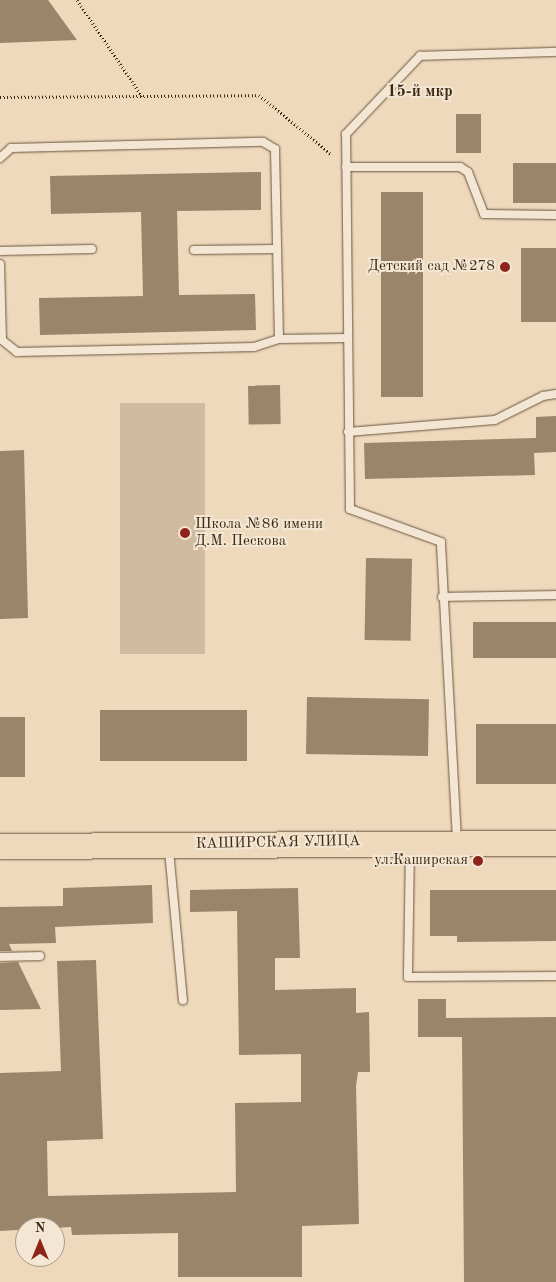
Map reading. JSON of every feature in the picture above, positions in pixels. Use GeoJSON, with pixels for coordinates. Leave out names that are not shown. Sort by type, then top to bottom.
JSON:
{"type":"FeatureCollection","features":[{"type":"Feature","properties":{"kind":"main road","name":"КАШИРСКАЯ УЛИЦА"},"geometry":{"type":"LineString","coordinates":[[0,846],[410,842],[556,843]]}},
{"type":"Feature","properties":{"kind":"lane"},"geometry":{"type":"LineString","coordinates":[[457,843],[442,597],[441,542],[350,508],[346,134],[420,56],[556,52]]}},
{"type":"Feature","properties":{"kind":"lane"},"geometry":{"type":"LineString","coordinates":[[0,158],[11,148],[263,142],[275,149],[279,339]]}},
{"type":"Feature","properties":{"kind":"lane"},"geometry":{"type":"LineString","coordinates":[[346,167],[460,167],[468,172],[484,214],[556,215]]}},
{"type":"Feature","properties":{"kind":"lane"},"geometry":{"type":"LineString","coordinates":[[0,251],[92,249]]}},
{"type":"Feature","properties":{"kind":"lane"},"geometry":{"type":"LineString","coordinates":[[194,250],[277,249]]}},
{"type":"Feature","properties":{"kind":"lane"},"geometry":{"type":"LineString","coordinates":[[0,264],[2,340],[17,352],[254,347],[279,339],[347,338]]}},
{"type":"Feature","properties":{"kind":"lane"},"geometry":{"type":"LineString","coordinates":[[348,432],[495,420],[543,396],[556,394]]}},
{"type":"Feature","properties":{"kind":"lane"},"geometry":{"type":"LineString","coordinates":[[442,597],[556,595]]}},
{"type":"Feature","properties":{"kind":"lane"},"geometry":{"type":"LineString","coordinates":[[410,842],[408,977],[556,976]]}},
{"type":"Feature","properties":{"kind":"lane"},"geometry":{"type":"LineString","coordinates":[[169,845],[183,1000]]}},
{"type":"Feature","properties":{"kind":"lane"},"geometry":{"type":"LineString","coordinates":[[0,957],[40,956]]}},
{"type":"Feature","properties":{"kind":"path"},"geometry":{"type":"LineString","coordinates":[[77,0],[142,96]]}},
{"type":"Feature","properties":{"kind":"path"},"geometry":{"type":"LineString","coordinates":[[0,97],[259,95],[346,167]]}},
{"type":"Feature","properties":{"kind":"shaded area"},"geometry":{"type":"Polygon","coordinates":[[[120,403],[205,403],[205,654],[120,654],[120,403]]]}},
{"type":"Feature","properties":{"kind":"building"},"geometry":{"type":"Polygon","coordinates":[[[0,0],[48,0],[77,40],[0,43],[0,0]]]}},
{"type":"Feature","properties":{"kind":"building"},"geometry":{"type":"Polygon","coordinates":[[[456,114],[481,114],[481,153],[456,153],[456,114]]]}},
{"type":"Feature","properties":{"kind":"building"},"geometry":{"type":"Polygon","coordinates":[[[513,163],[556,163],[556,203],[513,203],[513,163]]]}},
{"type":"Feature","properties":{"kind":"building"},"geometry":{"type":"Polygon","coordinates":[[[261,172],[261,210],[177,211],[179,295],[255,294],[256,330],[40,335],[39,298],[143,296],[141,212],[51,214],[50,176],[261,172]]]}},
{"type":"Feature","properties":{"kind":"building"},"geometry":{"type":"Polygon","coordinates":[[[381,192],[423,192],[423,397],[381,397],[381,192]]]}},
{"type":"Feature","properties":{"kind":"building"},"geometry":{"type":"Polygon","coordinates":[[[521,248],[556,248],[556,322],[521,322],[521,248]]]}},
{"type":"Feature","properties":{"kind":"building"},"geometry":{"type":"Polygon","coordinates":[[[280,385],[281,424],[249,425],[248,386],[280,385]]]}},
{"type":"Feature","properties":{"kind":"building"},"geometry":{"type":"Polygon","coordinates":[[[556,416],[556,452],[534,453],[535,475],[365,479],[364,443],[536,438],[536,417],[556,416]]]}},
{"type":"Feature","properties":{"kind":"building"},"geometry":{"type":"Polygon","coordinates":[[[24,450],[28,618],[0,619],[0,451],[24,450]]]}},
{"type":"Feature","properties":{"kind":"building"},"geometry":{"type":"Polygon","coordinates":[[[366,558],[412,559],[411,641],[365,640],[366,558]]]}},
{"type":"Feature","properties":{"kind":"building"},"geometry":{"type":"Polygon","coordinates":[[[473,622],[556,622],[556,658],[473,658],[473,622]]]}},
{"type":"Feature","properties":{"kind":"building"},"geometry":{"type":"Polygon","coordinates":[[[307,697],[429,699],[428,756],[306,754],[307,697]]]}},
{"type":"Feature","properties":{"kind":"building"},"geometry":{"type":"Polygon","coordinates":[[[100,710],[247,710],[247,761],[100,761],[100,710]]]}},
{"type":"Feature","properties":{"kind":"building"},"geometry":{"type":"Polygon","coordinates":[[[0,717],[25,717],[25,777],[0,777],[0,717]]]}},
{"type":"Feature","properties":{"kind":"building"},"geometry":{"type":"Polygon","coordinates":[[[476,724],[556,724],[556,784],[476,784],[476,724]]]}},
{"type":"Feature","properties":{"kind":"building"},"geometry":{"type":"Polygon","coordinates":[[[152,885],[153,923],[55,927],[56,943],[9,944],[12,951],[0,951],[0,907],[63,906],[63,888],[152,885]]]}},
{"type":"Feature","properties":{"kind":"building"},"geometry":{"type":"Polygon","coordinates":[[[298,888],[300,958],[275,958],[275,990],[356,988],[356,1013],[369,1012],[370,1072],[358,1072],[356,1086],[359,1224],[302,1226],[302,1277],[178,1277],[178,1233],[72,1235],[71,1227],[65,1227],[65,1217],[15,1217],[15,1230],[0,1231],[0,1073],[61,1071],[57,961],[96,960],[103,1139],[47,1141],[48,1196],[236,1192],[235,1103],[301,1102],[301,1054],[239,1055],[237,911],[190,912],[190,890],[298,888]]]}},
{"type":"Feature","properties":{"kind":"building"},"geometry":{"type":"Polygon","coordinates":[[[430,890],[556,890],[556,941],[457,942],[457,936],[430,936],[430,890]]]}},
{"type":"Feature","properties":{"kind":"building"},"geometry":{"type":"Polygon","coordinates":[[[18,962],[41,1009],[0,1010],[0,963],[18,962]]]}},
{"type":"Feature","properties":{"kind":"building"},"geometry":{"type":"Polygon","coordinates":[[[418,999],[446,999],[446,1018],[556,1017],[556,1282],[464,1282],[462,1037],[418,1037],[418,999]]]}},
{"type":"Feature","properties":{"kind":"place","name":"Детский сад №278"},"geometry":{"type":"Point","coordinates":[505,267]}},
{"type":"Feature","properties":{"kind":"place","name":"Школа №86 имени Д.М. Пескова"},"geometry":{"type":"Point","coordinates":[185,533]}},
{"type":"Feature","properties":{"kind":"place","name":"ул.Каширская"},"geometry":{"type":"Point","coordinates":[478,861]}},
{"type":"Feature","properties":{"kind":"district","name":"15-й мкр"},"geometry":{"type":"Point","coordinates":[420,92]}}]}
